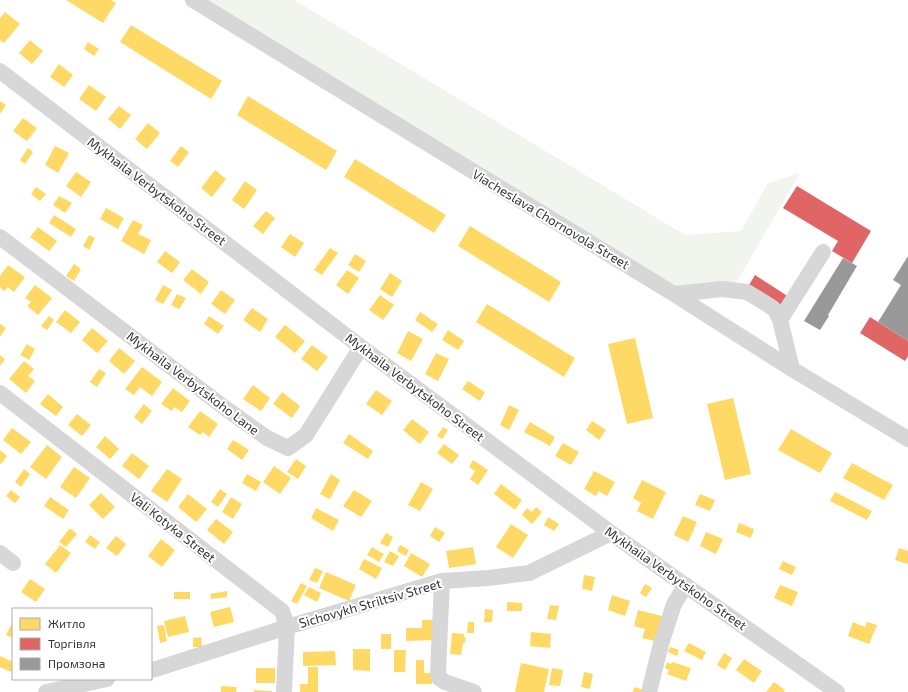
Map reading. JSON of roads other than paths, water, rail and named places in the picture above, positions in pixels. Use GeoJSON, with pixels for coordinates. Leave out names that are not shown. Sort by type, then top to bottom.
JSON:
{"type":"FeatureCollection","features":[{"type":"Feature","properties":{"kind":"street","name":"Viacheslava Chornovola Street"},"geometry":{"type":"LineString","coordinates":[[193,0],[908,439]]}},
{"type":"Feature","properties":{"kind":"street","name":"Mykhaila Verbytskoho Street"},"geometry":{"type":"LineString","coordinates":[[0,70],[361,347],[611,533],[838,692]]}},
{"type":"Feature","properties":{"kind":"street","name":"Mykhaila Verbytskoho Lane"},"geometry":{"type":"LineString","coordinates":[[0,237],[219,404],[267,438],[288,448],[306,435],[361,347]]}},
{"type":"Feature","properties":{"kind":"street"},"geometry":{"type":"LineString","coordinates":[[780,320],[823,252]]}},
{"type":"Feature","properties":{"kind":"street"},"geometry":{"type":"LineString","coordinates":[[674,294],[723,289],[748,292],[775,310],[780,320],[792,369]]}},
{"type":"Feature","properties":{"kind":"street","name":"Vali Kotyka Street"},"geometry":{"type":"LineString","coordinates":[[0,393],[282,611],[288,627],[284,692]]}},
{"type":"Feature","properties":{"kind":"street","name":"Sichovykh Striltsiv Street"},"geometry":{"type":"LineString","coordinates":[[152,670],[442,581],[530,573],[611,533]]}},
{"type":"Feature","properties":{"kind":"street"},"geometry":{"type":"LineString","coordinates":[[0,553],[13,562]]}},
{"type":"Feature","properties":{"kind":"street"},"geometry":{"type":"LineString","coordinates":[[442,581],[438,671],[439,678],[445,682],[474,692]]}},
{"type":"Feature","properties":{"kind":"street"},"geometry":{"type":"LineString","coordinates":[[649,692],[661,644],[674,604],[686,585]]}},
{"type":"Feature","properties":{"kind":"street"},"geometry":{"type":"LineString","coordinates":[[46,692],[102,680]]}}]}
